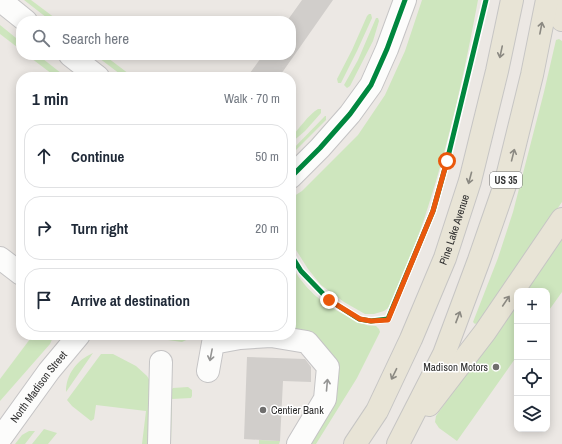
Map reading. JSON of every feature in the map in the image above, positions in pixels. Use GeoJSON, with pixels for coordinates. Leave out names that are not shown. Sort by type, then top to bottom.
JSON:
{"type":"FeatureCollection","features":[{"type":"Feature","properties":{"kind":"main road","name":"Pine Lake Avenue"},"geometry":{"type":"LineString","coordinates":[[355,444],[377,411],[408,346],[445,258],[470,181],[497,71],[512,0]]}},
{"type":"Feature","properties":{"kind":"main road","name":"US 35"},"geometry":{"type":"LineString","coordinates":[[399,444],[444,354],[505,186],[532,75],[547,0]]}},
{"type":"Feature","properties":{"kind":"main road"},"geometry":{"type":"LineString","coordinates":[[552,0],[562,20]]}},
{"type":"Feature","properties":{"kind":"main road"},"geometry":{"type":"LineString","coordinates":[[399,444],[485,332],[562,220]]}},
{"type":"Feature","properties":{"kind":"street"},"geometry":{"type":"LineString","coordinates":[[0,0],[20,16]]}},
{"type":"Feature","properties":{"kind":"street"},"geometry":{"type":"LineString","coordinates":[[296,172],[340,125],[371,85],[387,49],[405,0]]}},
{"type":"Feature","properties":{"kind":"street"},"geometry":{"type":"LineString","coordinates":[[76,60],[92,72]]}},
{"type":"Feature","properties":{"kind":"street"},"geometry":{"type":"LineString","coordinates":[[0,258],[16,270]]}},
{"type":"Feature","properties":{"kind":"street","name":"North Madison Street"},"geometry":{"type":"LineString","coordinates":[[0,439],[44,377],[75,340]]}},
{"type":"Feature","properties":{"kind":"street"},"geometry":{"type":"LineString","coordinates":[[208,371],[213,343],[229,340]]}},
{"type":"Feature","properties":{"kind":"street"},"geometry":{"type":"LineString","coordinates":[[295,340],[307,342],[328,367],[325,399],[298,444]]}},
{"type":"Feature","properties":{"kind":"street"},"geometry":{"type":"LineString","coordinates":[[159,444],[161,362]]}},
{"type":"Feature","properties":{"kind":"green space"},"geometry":{"type":"Polygon","coordinates":[[[24,0],[31,0],[52,16],[45,16],[24,0]]]}},
{"type":"Feature","properties":{"kind":"green space"},"geometry":{"type":"Polygon","coordinates":[[[422,0],[478,0],[450,130],[420,231],[393,301],[384,311],[374,314],[365,314],[344,302],[321,285],[308,269],[296,250],[296,195],[302,191],[358,135],[385,95],[405,51],[422,0]]]}},
{"type":"Feature","properties":{"kind":"green space"},"geometry":{"type":"Polygon","coordinates":[[[369,14],[371,14],[372,18],[341,83],[338,83],[337,79],[369,14]]]}},
{"type":"Feature","properties":{"kind":"green space"},"geometry":{"type":"Polygon","coordinates":[[[376,18],[378,18],[379,21],[373,41],[350,86],[347,88],[344,85],[358,60],[376,18]]]}},
{"type":"Feature","properties":{"kind":"green space"},"geometry":{"type":"Polygon","coordinates":[[[0,25],[16,38],[16,46],[0,34],[0,25]]]}},
{"type":"Feature","properties":{"kind":"green space"},"geometry":{"type":"Polygon","coordinates":[[[559,39],[562,41],[562,202],[479,322],[475,324],[473,322],[498,258],[513,212],[556,40],[559,39]]]}},
{"type":"Feature","properties":{"kind":"green space"},"geometry":{"type":"Polygon","coordinates":[[[34,60],[44,60],[60,72],[49,72],[34,60]]]}},
{"type":"Feature","properties":{"kind":"green space"},"geometry":{"type":"Polygon","coordinates":[[[102,60],[111,60],[126,72],[117,72],[102,60]]]}},
{"type":"Feature","properties":{"kind":"green space"},"geometry":{"type":"Polygon","coordinates":[[[321,109],[321,113],[296,139],[296,131],[314,112],[321,109]]]}},
{"type":"Feature","properties":{"kind":"green space"},"geometry":{"type":"Polygon","coordinates":[[[326,116],[326,120],[296,150],[296,146],[326,116]]]}},
{"type":"Feature","properties":{"kind":"green space"},"geometry":{"type":"Polygon","coordinates":[[[562,237],[562,292],[550,309],[550,288],[526,288],[562,237]]]}},
{"type":"Feature","properties":{"kind":"green space"},"geometry":{"type":"Polygon","coordinates":[[[296,274],[314,294],[328,305],[356,321],[376,326],[380,332],[357,378],[316,444],[310,444],[332,409],[336,388],[296,336],[296,274]]]}},
{"type":"Feature","properties":{"kind":"green space"},"geometry":{"type":"Polygon","coordinates":[[[514,305],[514,360],[457,441],[439,428],[435,422],[436,416],[514,305]]]}},
{"type":"Feature","properties":{"kind":"green space"},"geometry":{"type":"Polygon","coordinates":[[[29,340],[52,340],[50,344],[0,401],[0,379],[29,340]]]}},
{"type":"Feature","properties":{"kind":"green space"},"geometry":{"type":"Polygon","coordinates":[[[168,340],[186,340],[182,342],[168,340]]]}},
{"type":"Feature","properties":{"kind":"green space"},"geometry":{"type":"Polygon","coordinates":[[[93,353],[66,392],[68,379],[74,368],[87,356],[93,353]]]}},
{"type":"Feature","properties":{"kind":"green space"},"geometry":{"type":"Polygon","coordinates":[[[101,354],[113,354],[136,366],[147,376],[153,386],[152,444],[142,444],[146,411],[96,405],[94,419],[91,421],[72,406],[67,400],[101,354]]]}},
{"type":"Feature","properties":{"kind":"green space"},"geometry":{"type":"Polygon","coordinates":[[[188,387],[192,390],[191,398],[172,399],[171,444],[168,444],[170,391],[173,388],[188,387]]]}},
{"type":"Feature","properties":{"kind":"green space"},"geometry":{"type":"Polygon","coordinates":[[[44,429],[57,433],[48,444],[32,444],[44,429]]]}},
{"type":"Feature","properties":{"kind":"green space"},"geometry":{"type":"Polygon","coordinates":[[[29,431],[35,431],[25,444],[15,444],[22,435],[29,431]]]}},
{"type":"Feature","properties":{"kind":"green space"},"geometry":{"type":"Polygon","coordinates":[[[259,440],[280,441],[279,444],[259,444],[259,440]]]}},
{"type":"Feature","properties":{"kind":"building"},"geometry":{"type":"Polygon","coordinates":[[[302,0],[333,0],[296,53],[296,16],[291,16],[302,0]]]}},
{"type":"Feature","properties":{"kind":"building"},"geometry":{"type":"Polygon","coordinates":[[[259,60],[291,60],[283,72],[251,72],[259,60]]]}},
{"type":"Feature","properties":{"kind":"building","name":"Centier Bank"},"geometry":{"type":"Polygon","coordinates":[[[247,357],[305,359],[311,367],[311,382],[283,381],[280,441],[244,439],[247,357]]]}},
{"type":"Feature","properties":{"kind":"cycle path"},"geometry":{"type":"LineString","coordinates":[[296,172],[320,148],[350,114],[371,85],[387,49],[405,0]]}},
{"type":"Feature","properties":{"kind":"cycle path"},"geometry":{"type":"LineString","coordinates":[[296,263],[301,271],[329,300],[359,319],[371,321],[388,319],[433,211],[447,161],[486,0]]}},
{"type":"Feature","properties":{"kind":"place","name":"Madison Motors"},"geometry":{"type":"Point","coordinates":[496,367]}},
{"type":"Feature","properties":{"kind":"place","name":"Centier Bank"},"geometry":{"type":"Point","coordinates":[263,410]}},
{"type":"Feature","properties":{"kind":"route"},"geometry":{"type":"LineString","coordinates":[[329,300],[360,319],[371,321],[388,320],[433,211],[447,161]]}}]}
